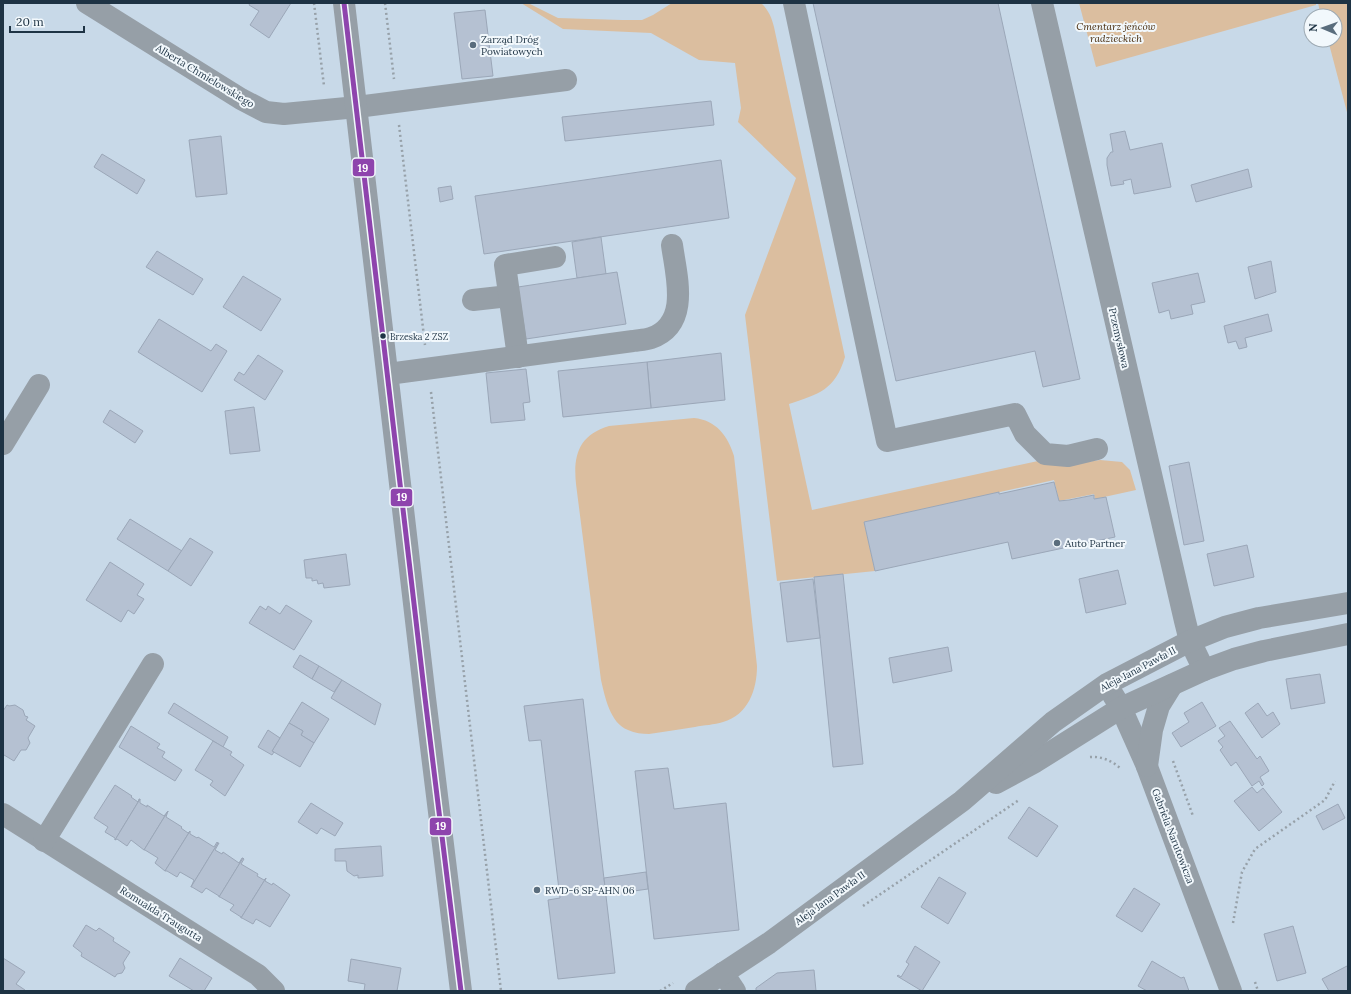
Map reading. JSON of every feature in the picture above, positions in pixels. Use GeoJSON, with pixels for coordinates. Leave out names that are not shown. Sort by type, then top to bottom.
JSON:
{"type":"FeatureCollection","features":[{"type":"Feature","properties":{"kind":"street","name":"Alberta Chmielowskiego"},"geometry":{"type":"LineString","coordinates":[[87,3],[266,112],[284,114],[357,107],[566,80]]}},
{"type":"Feature","properties":{"kind":"street"},"geometry":{"type":"LineString","coordinates":[[344,3],[461,991]]}},
{"type":"Feature","properties":{"kind":"street"},"geometry":{"type":"LineString","coordinates":[[794,3],[887,441],[1015,414],[1025,434],[1045,454],[1068,456],[1097,449]]}},
{"type":"Feature","properties":{"kind":"street","name":"Przemysłowa"},"geometry":{"type":"LineString","coordinates":[[1042,3],[1190,641],[1204,670]]}},
{"type":"Feature","properties":{"kind":"street"},"geometry":{"type":"LineString","coordinates":[[388,374],[652,338],[663,331],[674,319],[678,305],[678,287],[672,245]]}},
{"type":"Feature","properties":{"kind":"street"},"geometry":{"type":"LineString","coordinates":[[518,356],[505,265],[555,257]]}},
{"type":"Feature","properties":{"kind":"street"},"geometry":{"type":"LineString","coordinates":[[473,300],[509,296]]}},
{"type":"Feature","properties":{"kind":"street"},"geometry":{"type":"LineString","coordinates":[[3,444],[38,385]]}},
{"type":"Feature","properties":{"kind":"street","name":"Aleja Jana Pawła II"},"geometry":{"type":"LineString","coordinates":[[696,991],[769,943],[962,801],[1053,722],[1107,684],[1190,641],[1225,627],[1258,618],[1348,603]]}},
{"type":"Feature","properties":{"kind":"street","name":"Aleja Jana Pawła II"},"geometry":{"type":"LineString","coordinates":[[962,801],[1036,762],[1121,708],[1204,670],[1234,659],[1264,651],[1348,634]]}},
{"type":"Feature","properties":{"kind":"street"},"geometry":{"type":"LineString","coordinates":[[44,840],[153,664]]}},
{"type":"Feature","properties":{"kind":"street","name":"Gabriela Narutowicza"},"geometry":{"type":"LineString","coordinates":[[1107,684],[1121,708],[1147,767],[1231,991]]}},
{"type":"Feature","properties":{"kind":"street"},"geometry":{"type":"LineString","coordinates":[[1147,767],[1152,730],[1159,706],[1172,684]]}},
{"type":"Feature","properties":{"kind":"street","name":"Romualda Traugutta"},"geometry":{"type":"LineString","coordinates":[[3,814],[258,975],[274,991]]}},
{"type":"Feature","properties":{"kind":"street"},"geometry":{"type":"LineString","coordinates":[[723,973],[735,991]]}},
{"type":"Feature","properties":{"kind":"path"},"geometry":{"type":"LineString","coordinates":[[314,3],[327,110]]}},
{"type":"Feature","properties":{"kind":"path"},"geometry":{"type":"LineString","coordinates":[[385,3],[392,67]]}},
{"type":"Feature","properties":{"kind":"path"},"geometry":{"type":"LineString","coordinates":[[400,134],[501,991]]}},
{"type":"Feature","properties":{"kind":"path"},"geometry":{"type":"LineString","coordinates":[[1170,754],[1195,820]]}},
{"type":"Feature","properties":{"kind":"path"},"geometry":{"type":"LineString","coordinates":[[1086,758],[1102,758],[1115,763],[1124,772]]}},
{"type":"Feature","properties":{"kind":"path"},"geometry":{"type":"LineString","coordinates":[[1233,923],[1242,872],[1255,849],[1325,800],[1335,780]]}},
{"type":"Feature","properties":{"kind":"path"},"geometry":{"type":"LineString","coordinates":[[858,909],[1020,799]]}},
{"type":"Feature","properties":{"kind":"path"},"geometry":{"type":"LineString","coordinates":[[1230,916],[1235,930]]}},
{"type":"Feature","properties":{"kind":"path"},"geometry":{"type":"LineString","coordinates":[[1253,977],[1258,991]]}},
{"type":"Feature","properties":{"kind":"green space"},"geometry":{"type":"Polygon","coordinates":[[[521,3],[528,3],[558,18],[642,20],[672,3],[761,3],[768,11],[774,27],[845,357],[841,368],[831,384],[809,397],[789,404],[812,510],[1038,461],[1074,464],[1100,460],[1122,462],[1130,470],[1136,490],[1095,499],[1094,494],[1059,501],[1054,480],[864,522],[875,571],[777,581],[745,315],[796,178],[738,122],[741,108],[735,63],[699,60],[651,33],[563,29],[521,3]]]}},
{"type":"Feature","properties":{"kind":"green space","name":"Cmentarz jeńców radzieckich"},"geometry":{"type":"Polygon","coordinates":[[[1079,3],[1316,3],[1316,5],[1096,67],[1079,3]]]}},
{"type":"Feature","properties":{"kind":"green space"},"geometry":{"type":"Polygon","coordinates":[[[1318,3],[1348,3],[1348,116],[1330,48],[1343,48],[1343,8],[1319,8],[1318,3]]]}},
{"type":"Feature","properties":{"kind":"green space"},"geometry":{"type":"Polygon","coordinates":[[[694,418],[709,422],[720,430],[725,436],[734,456],[757,675],[753,692],[745,708],[732,719],[713,724],[649,734],[638,733],[622,727],[617,722],[609,709],[601,680],[576,484],[575,474],[577,455],[580,448],[591,435],[609,426],[694,418]]]}},
{"type":"Feature","properties":{"kind":"building"},"geometry":{"type":"Polygon","coordinates":[[[250,3],[291,3],[269,38],[250,25],[259,11],[249,5],[250,3]]]}},
{"type":"Feature","properties":{"kind":"building"},"geometry":{"type":"Polygon","coordinates":[[[813,3],[998,3],[1080,379],[1043,387],[1035,351],[896,381],[813,3]]]}},
{"type":"Feature","properties":{"kind":"building","name":"Zarząd Dróg Powiatowych"},"geometry":{"type":"Polygon","coordinates":[[[485,10],[493,76],[462,79],[454,13],[485,10]]]}},
{"type":"Feature","properties":{"kind":"building"},"geometry":{"type":"Polygon","coordinates":[[[711,101],[714,125],[565,141],[562,117],[711,101]]]}},
{"type":"Feature","properties":{"kind":"building"},"geometry":{"type":"Polygon","coordinates":[[[1125,131],[1130,150],[1162,143],[1171,187],[1134,194],[1131,179],[1123,181],[1124,184],[1111,186],[1107,165],[1107,158],[1111,152],[1113,152],[1110,134],[1125,131]]]}},
{"type":"Feature","properties":{"kind":"building"},"geometry":{"type":"Polygon","coordinates":[[[221,136],[227,194],[196,197],[189,140],[221,136]]]}},
{"type":"Feature","properties":{"kind":"building"},"geometry":{"type":"Polygon","coordinates":[[[102,154],[145,180],[137,194],[94,167],[102,154]]]}},
{"type":"Feature","properties":{"kind":"building"},"geometry":{"type":"Polygon","coordinates":[[[721,160],[729,218],[484,254],[475,196],[721,160]]]}},
{"type":"Feature","properties":{"kind":"building"},"geometry":{"type":"Polygon","coordinates":[[[1248,169],[1252,187],[1196,202],[1191,185],[1248,169]]]}},
{"type":"Feature","properties":{"kind":"building"},"geometry":{"type":"Polygon","coordinates":[[[451,186],[453,199],[440,202],[438,188],[451,186]]]}},
{"type":"Feature","properties":{"kind":"building"},"geometry":{"type":"Polygon","coordinates":[[[601,237],[606,274],[577,278],[572,242],[601,237]]]}},
{"type":"Feature","properties":{"kind":"building"},"geometry":{"type":"Polygon","coordinates":[[[157,251],[203,279],[193,295],[146,267],[157,251]]]}},
{"type":"Feature","properties":{"kind":"building"},"geometry":{"type":"Polygon","coordinates":[[[1271,261],[1276,292],[1255,299],[1248,267],[1271,261]]]}},
{"type":"Feature","properties":{"kind":"building"},"geometry":{"type":"Polygon","coordinates":[[[617,272],[626,324],[526,339],[518,287],[617,272]]]}},
{"type":"Feature","properties":{"kind":"building"},"geometry":{"type":"Polygon","coordinates":[[[1198,273],[1205,302],[1191,305],[1193,314],[1171,319],[1169,310],[1159,313],[1152,283],[1198,273]]]}},
{"type":"Feature","properties":{"kind":"building"},"geometry":{"type":"Polygon","coordinates":[[[243,276],[281,299],[261,331],[223,307],[243,276]]]}},
{"type":"Feature","properties":{"kind":"building"},"geometry":{"type":"Polygon","coordinates":[[[1268,314],[1272,331],[1245,338],[1247,347],[1239,349],[1236,341],[1228,343],[1224,326],[1268,314]]]}},
{"type":"Feature","properties":{"kind":"building"},"geometry":{"type":"Polygon","coordinates":[[[159,319],[211,351],[216,344],[227,351],[202,392],[138,352],[159,319]]]}},
{"type":"Feature","properties":{"kind":"building"},"geometry":{"type":"Polygon","coordinates":[[[721,353],[725,400],[651,408],[647,362],[721,353]]]}},
{"type":"Feature","properties":{"kind":"building"},"geometry":{"type":"Polygon","coordinates":[[[258,355],[283,371],[265,400],[234,380],[239,372],[244,375],[258,355]]]}},
{"type":"Feature","properties":{"kind":"building"},"geometry":{"type":"Polygon","coordinates":[[[647,362],[651,408],[563,417],[558,371],[647,362]]]}},
{"type":"Feature","properties":{"kind":"building"},"geometry":{"type":"Polygon","coordinates":[[[526,369],[530,402],[523,403],[525,420],[491,423],[486,373],[526,369]]]}},
{"type":"Feature","properties":{"kind":"building"},"geometry":{"type":"Polygon","coordinates":[[[254,407],[260,451],[230,454],[225,411],[254,407]]]}},
{"type":"Feature","properties":{"kind":"building"},"geometry":{"type":"Polygon","coordinates":[[[110,410],[143,431],[135,443],[103,422],[110,410]]]}},
{"type":"Feature","properties":{"kind":"building"},"geometry":{"type":"Polygon","coordinates":[[[1189,462],[1204,541],[1184,545],[1169,466],[1189,462]]]}},
{"type":"Feature","properties":{"kind":"building"},"geometry":{"type":"Polygon","coordinates":[[[1054,482],[1059,501],[1094,495],[1094,499],[1106,497],[1115,537],[1012,559],[1008,542],[875,571],[864,522],[999,492],[999,494],[1054,482]]]}},
{"type":"Feature","properties":{"kind":"building"},"geometry":{"type":"Polygon","coordinates":[[[130,519],[182,551],[168,571],[117,539],[130,519]]]}},
{"type":"Feature","properties":{"kind":"building"},"geometry":{"type":"Polygon","coordinates":[[[190,538],[213,552],[191,586],[168,571],[190,538]]]}},
{"type":"Feature","properties":{"kind":"building"},"geometry":{"type":"Polygon","coordinates":[[[1247,545],[1254,577],[1214,586],[1207,554],[1247,545]]]}},
{"type":"Feature","properties":{"kind":"building"},"geometry":{"type":"Polygon","coordinates":[[[346,554],[350,585],[324,588],[323,583],[318,584],[317,580],[312,581],[312,578],[306,578],[304,560],[346,554]]]}},
{"type":"Feature","properties":{"kind":"building"},"geometry":{"type":"Polygon","coordinates":[[[110,562],[144,584],[137,595],[144,599],[134,614],[128,610],[121,622],[86,600],[110,562]]]}},
{"type":"Feature","properties":{"kind":"building"},"geometry":{"type":"Polygon","coordinates":[[[1118,570],[1126,604],[1086,613],[1079,579],[1118,570]]]}},
{"type":"Feature","properties":{"kind":"building"},"geometry":{"type":"Polygon","coordinates":[[[843,574],[863,764],[833,767],[814,577],[843,574]]]}},
{"type":"Feature","properties":{"kind":"building"},"geometry":{"type":"Polygon","coordinates":[[[813,579],[820,638],[787,642],[780,583],[813,579]]]}},
{"type":"Feature","properties":{"kind":"building"},"geometry":{"type":"Polygon","coordinates":[[[286,605],[312,621],[294,650],[249,623],[260,606],[266,610],[268,606],[280,614],[286,605]]]}},
{"type":"Feature","properties":{"kind":"building"},"geometry":{"type":"Polygon","coordinates":[[[948,647],[952,671],[893,683],[889,658],[948,647]]]}},
{"type":"Feature","properties":{"kind":"building"},"geometry":{"type":"Polygon","coordinates":[[[300,655],[319,666],[312,679],[293,667],[300,655]]]}},
{"type":"Feature","properties":{"kind":"building"},"geometry":{"type":"Polygon","coordinates":[[[319,666],[342,680],[334,692],[312,679],[319,666]]]}},
{"type":"Feature","properties":{"kind":"building"},"geometry":{"type":"Polygon","coordinates":[[[1320,674],[1325,703],[1291,709],[1286,679],[1320,674]]]}},
{"type":"Feature","properties":{"kind":"building"},"geometry":{"type":"Polygon","coordinates":[[[342,680],[381,704],[375,725],[331,698],[342,680]]]}},
{"type":"Feature","properties":{"kind":"building"},"geometry":{"type":"Polygon","coordinates":[[[583,699],[615,973],[558,979],[548,900],[560,898],[541,740],[529,741],[524,706],[583,699]]]}},
{"type":"Feature","properties":{"kind":"building"},"geometry":{"type":"Polygon","coordinates":[[[302,702],[329,719],[314,743],[301,735],[303,731],[289,723],[302,702]]]}},
{"type":"Feature","properties":{"kind":"building"},"geometry":{"type":"Polygon","coordinates":[[[1202,702],[1216,726],[1181,747],[1172,733],[1189,722],[1184,713],[1202,702]]]}},
{"type":"Feature","properties":{"kind":"building"},"geometry":{"type":"Polygon","coordinates":[[[174,703],[228,737],[223,747],[168,713],[174,703]]]}},
{"type":"Feature","properties":{"kind":"building"},"geometry":{"type":"Polygon","coordinates":[[[1258,703],[1267,716],[1273,712],[1280,724],[1262,738],[1245,713],[1258,703]]]}},
{"type":"Feature","properties":{"kind":"building"},"geometry":{"type":"Polygon","coordinates":[[[7,705],[15,705],[23,710],[25,716],[28,717],[26,720],[35,726],[28,738],[30,743],[26,750],[21,750],[14,761],[4,755],[3,757],[3,711],[7,705]]]}},
{"type":"Feature","properties":{"kind":"building"},"geometry":{"type":"Polygon","coordinates":[[[1230,721],[1257,759],[1260,756],[1269,771],[1260,777],[1264,784],[1262,786],[1259,781],[1252,786],[1236,762],[1231,766],[1220,750],[1223,747],[1218,741],[1225,736],[1219,728],[1230,721]]]}},
{"type":"Feature","properties":{"kind":"building"},"geometry":{"type":"Polygon","coordinates":[[[289,723],[303,731],[301,735],[314,743],[300,767],[272,751],[289,723]]]}},
{"type":"Feature","properties":{"kind":"building"},"geometry":{"type":"Polygon","coordinates":[[[131,726],[160,744],[157,748],[165,752],[162,757],[182,770],[175,781],[119,747],[131,726]]]}},
{"type":"Feature","properties":{"kind":"building"},"geometry":{"type":"Polygon","coordinates":[[[268,730],[280,738],[272,751],[274,752],[272,755],[258,747],[268,730]]]}},
{"type":"Feature","properties":{"kind":"building"},"geometry":{"type":"Polygon","coordinates":[[[213,741],[232,752],[230,755],[244,765],[225,796],[210,785],[213,781],[195,770],[213,741]]]}},
{"type":"Feature","properties":{"kind":"building"},"geometry":{"type":"Polygon","coordinates":[[[668,768],[674,809],[726,803],[739,930],[654,939],[635,771],[668,768]]]}},
{"type":"Feature","properties":{"kind":"building"},"geometry":{"type":"Polygon","coordinates":[[[115,785],[132,796],[131,797],[138,802],[140,799],[115,840],[115,838],[105,832],[108,827],[94,818],[115,785]]]}},
{"type":"Feature","properties":{"kind":"building"},"geometry":{"type":"Polygon","coordinates":[[[1252,787],[1257,793],[1263,788],[1282,812],[1259,831],[1234,801],[1252,787]]]}},
{"type":"Feature","properties":{"kind":"building"},"geometry":{"type":"Polygon","coordinates":[[[140,799],[140,803],[147,807],[147,805],[164,816],[168,811],[144,850],[131,840],[127,846],[117,839],[115,840],[140,799]]]}},
{"type":"Feature","properties":{"kind":"building"},"geometry":{"type":"Polygon","coordinates":[[[311,803],[343,823],[335,836],[321,828],[317,834],[298,822],[311,803]]]}},
{"type":"Feature","properties":{"kind":"building"},"geometry":{"type":"Polygon","coordinates":[[[1338,804],[1345,818],[1323,830],[1316,816],[1338,804]]]}},
{"type":"Feature","properties":{"kind":"building"},"geometry":{"type":"Polygon","coordinates":[[[1029,807],[1058,826],[1037,857],[1008,838],[1029,807]]]}},
{"type":"Feature","properties":{"kind":"building"},"geometry":{"type":"Polygon","coordinates":[[[168,811],[166,817],[182,827],[181,828],[188,833],[190,831],[165,871],[155,863],[158,858],[144,850],[168,811]]]}},
{"type":"Feature","properties":{"kind":"building"},"geometry":{"type":"Polygon","coordinates":[[[190,831],[190,834],[214,847],[217,842],[218,843],[191,887],[194,880],[180,872],[177,877],[165,871],[190,831]]]}},
{"type":"Feature","properties":{"kind":"building"},"geometry":{"type":"Polygon","coordinates":[[[218,843],[215,850],[222,854],[223,852],[239,863],[243,858],[219,897],[206,888],[202,893],[191,887],[218,843]]]}},
{"type":"Feature","properties":{"kind":"building"},"geometry":{"type":"Polygon","coordinates":[[[381,846],[383,876],[358,878],[358,875],[354,876],[347,871],[346,861],[335,861],[335,849],[381,846]]]}},
{"type":"Feature","properties":{"kind":"building"},"geometry":{"type":"Polygon","coordinates":[[[243,858],[244,859],[241,864],[258,874],[257,876],[264,880],[266,878],[241,918],[230,910],[234,905],[219,897],[243,858]]]}},
{"type":"Feature","properties":{"kind":"building"},"geometry":{"type":"Polygon","coordinates":[[[646,872],[648,889],[606,895],[604,878],[646,872]]]}},
{"type":"Feature","properties":{"kind":"building"},"geometry":{"type":"Polygon","coordinates":[[[939,877],[966,893],[948,924],[921,907],[939,877]]]}},
{"type":"Feature","properties":{"kind":"building"},"geometry":{"type":"Polygon","coordinates":[[[266,878],[265,881],[272,885],[273,883],[290,895],[270,927],[256,919],[253,924],[241,918],[266,878]]]}},
{"type":"Feature","properties":{"kind":"building"},"geometry":{"type":"Polygon","coordinates":[[[1134,888],[1160,904],[1142,932],[1116,916],[1134,888]]]}},
{"type":"Feature","properties":{"kind":"building"},"geometry":{"type":"Polygon","coordinates":[[[86,925],[96,931],[99,928],[114,938],[113,941],[130,952],[123,963],[125,968],[122,973],[117,974],[115,977],[81,956],[82,953],[73,946],[86,925]]]}},
{"type":"Feature","properties":{"kind":"building"},"geometry":{"type":"Polygon","coordinates":[[[1293,926],[1306,973],[1277,981],[1264,934],[1293,926]]]}},
{"type":"Feature","properties":{"kind":"building"},"geometry":{"type":"Polygon","coordinates":[[[915,946],[940,962],[922,991],[897,976],[898,975],[901,977],[909,964],[906,962],[915,946]]]}},
{"type":"Feature","properties":{"kind":"building"},"geometry":{"type":"Polygon","coordinates":[[[3,958],[25,972],[16,984],[25,990],[24,991],[3,991],[3,958]]]}},
{"type":"Feature","properties":{"kind":"building"},"geometry":{"type":"Polygon","coordinates":[[[180,958],[212,978],[204,991],[194,991],[169,976],[180,958]]]}},
{"type":"Feature","properties":{"kind":"building"},"geometry":{"type":"Polygon","coordinates":[[[351,959],[401,968],[397,991],[364,991],[365,984],[348,981],[351,959]]]}},
{"type":"Feature","properties":{"kind":"building"},"geometry":{"type":"Polygon","coordinates":[[[1152,961],[1181,978],[1184,977],[1189,991],[1147,991],[1138,986],[1152,961]]]}},
{"type":"Feature","properties":{"kind":"building"},"geometry":{"type":"Polygon","coordinates":[[[1347,966],[1348,991],[1329,991],[1322,979],[1347,966]]]}},
{"type":"Feature","properties":{"kind":"building"},"geometry":{"type":"Polygon","coordinates":[[[814,970],[816,991],[756,991],[756,988],[777,973],[814,970]]]}},
{"type":"Feature","properties":{"kind":"transit line","name":"19"},"geometry":{"type":"LineString","coordinates":[[344,3],[425,698],[461,991]]}},
{"type":"Feature","properties":{"kind":"place","name":"Zarząd Dróg Powiatowych"},"geometry":{"type":"Point","coordinates":[473,45]}},
{"type":"Feature","properties":{"kind":"place","name":"Brzeska 2 ZSZ"},"geometry":{"type":"Point","coordinates":[383,336]}},
{"type":"Feature","properties":{"kind":"place","name":"Auto Partner"},"geometry":{"type":"Point","coordinates":[1057,543]}},
{"type":"Feature","properties":{"kind":"place","name":"RWD-6 SP-AHN 06"},"geometry":{"type":"Point","coordinates":[537,890]}}]}
